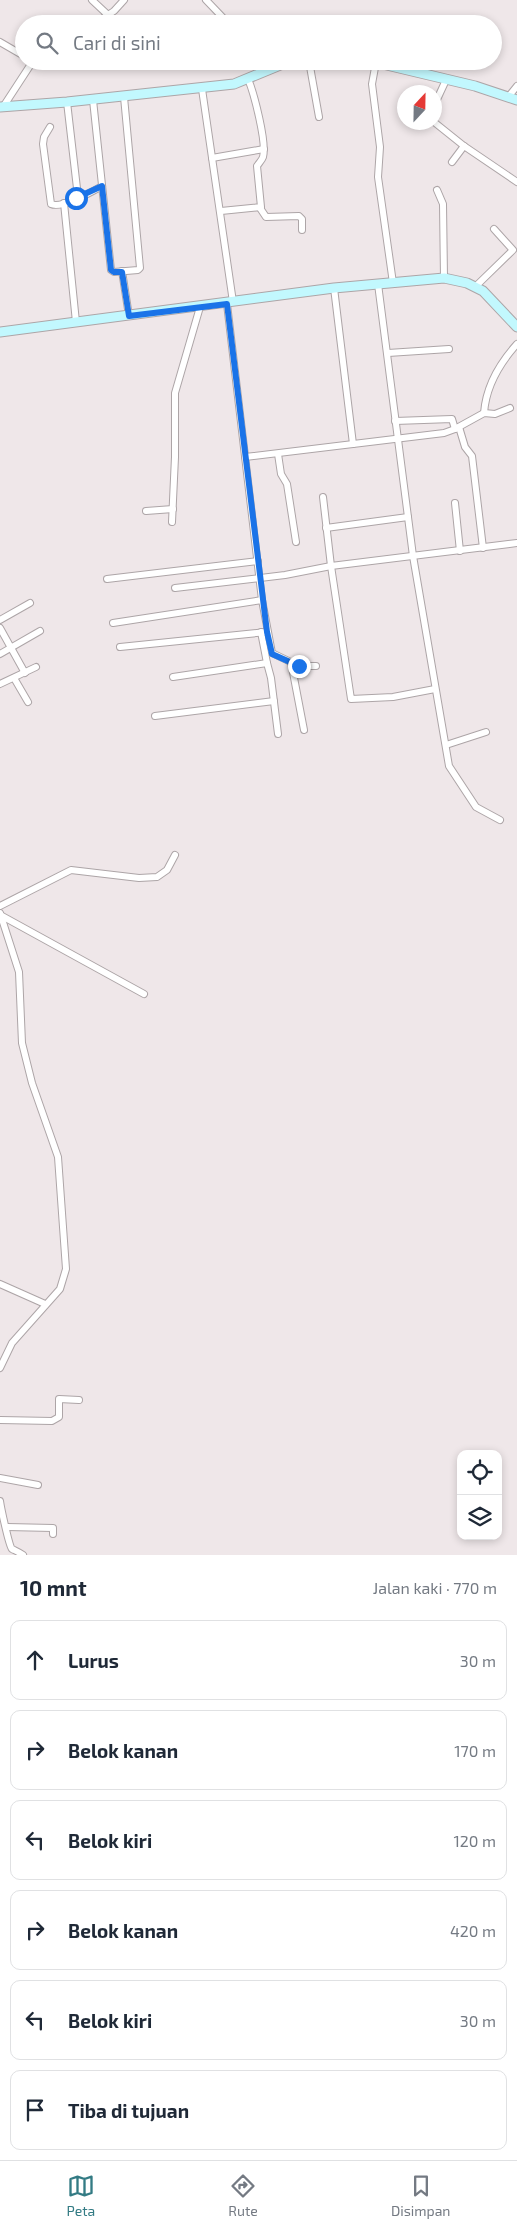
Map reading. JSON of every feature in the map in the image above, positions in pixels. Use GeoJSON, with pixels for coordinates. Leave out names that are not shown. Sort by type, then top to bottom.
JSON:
{"type":"FeatureCollection","features":[{"type":"Feature","properties":{"kind":"main road"},"geometry":{"type":"LineString","coordinates":[[2,107],[64,103],[202,89],[234,84],[266,70]]}},
{"type":"Feature","properties":{"kind":"main road"},"geometry":{"type":"LineString","coordinates":[[405,70],[513,98]]}},
{"type":"Feature","properties":{"kind":"main road"},"geometry":{"type":"LineString","coordinates":[[0,332],[334,288],[444,278],[457,279],[476,287],[490,297],[517,327]]}},
{"type":"Feature","properties":{"kind":"street"},"geometry":{"type":"LineString","coordinates":[[92,0],[108,15],[124,0]]}},
{"type":"Feature","properties":{"kind":"street"},"geometry":{"type":"LineString","coordinates":[[206,0],[220,15]]}},
{"type":"Feature","properties":{"kind":"street"},"geometry":{"type":"LineString","coordinates":[[0,42],[15,51]]}},
{"type":"Feature","properties":{"kind":"street"},"geometry":{"type":"LineString","coordinates":[[2,107],[26,70]]}},
{"type":"Feature","properties":{"kind":"street"},"geometry":{"type":"LineString","coordinates":[[311,70],[319,117]]}},
{"type":"Feature","properties":{"kind":"street"},"geometry":{"type":"LineString","coordinates":[[373,70],[372,84],[380,147],[377,172],[393,283]]}},
{"type":"Feature","properties":{"kind":"street"},"geometry":{"type":"LineString","coordinates":[[248,79],[253,92],[264,149],[263,158],[257,166],[261,188],[260,208],[266,217],[299,216],[302,219],[302,230]]}},
{"type":"Feature","properties":{"kind":"street"},"geometry":{"type":"LineString","coordinates":[[442,89],[446,80]]}},
{"type":"Feature","properties":{"kind":"street"},"geometry":{"type":"LineString","coordinates":[[513,98],[517,86]]}},
{"type":"Feature","properties":{"kind":"street"},"geometry":{"type":"LineString","coordinates":[[202,89],[221,212],[245,458],[261,577],[266,663],[271,678],[278,734]]}},
{"type":"Feature","properties":{"kind":"street"},"geometry":{"type":"LineString","coordinates":[[93,100],[111,270],[122,272],[138,270],[140,268],[124,97]]}},
{"type":"Feature","properties":{"kind":"street"},"geometry":{"type":"LineString","coordinates":[[64,103],[78,197]]}},
{"type":"Feature","properties":{"kind":"street"},"geometry":{"type":"LineString","coordinates":[[50,127],[44,137],[44,144],[50,202],[55,206],[64,204],[102,186]]}},
{"type":"Feature","properties":{"kind":"street"},"geometry":{"type":"LineString","coordinates":[[442,128],[464,146],[517,182]]}},
{"type":"Feature","properties":{"kind":"street"},"geometry":{"type":"LineString","coordinates":[[452,162],[464,146]]}},
{"type":"Feature","properties":{"kind":"street"},"geometry":{"type":"LineString","coordinates":[[212,158],[264,149]]}},
{"type":"Feature","properties":{"kind":"street"},"geometry":{"type":"LineString","coordinates":[[437,190],[444,204],[444,278]]}},
{"type":"Feature","properties":{"kind":"street"},"geometry":{"type":"LineString","coordinates":[[64,204],[76,322]]}},
{"type":"Feature","properties":{"kind":"street"},"geometry":{"type":"LineString","coordinates":[[221,212],[260,208]]}},
{"type":"Feature","properties":{"kind":"street"},"geometry":{"type":"LineString","coordinates":[[476,287],[515,249],[494,228]]}},
{"type":"Feature","properties":{"kind":"street"},"geometry":{"type":"LineString","coordinates":[[122,272],[129,316]]}},
{"type":"Feature","properties":{"kind":"street"},"geometry":{"type":"LineString","coordinates":[[378,284],[388,353],[405,517],[451,771],[476,807],[500,820]]}},
{"type":"Feature","properties":{"kind":"street"},"geometry":{"type":"LineString","coordinates":[[334,288],[353,444]]}},
{"type":"Feature","properties":{"kind":"street"},"geometry":{"type":"LineString","coordinates":[[172,522],[175,393],[186,349],[200,307]]}},
{"type":"Feature","properties":{"kind":"street"},"geometry":{"type":"LineString","coordinates":[[484,413],[487,392],[497,370],[517,344]]}},
{"type":"Feature","properties":{"kind":"street"},"geometry":{"type":"LineString","coordinates":[[388,353],[449,350]]}},
{"type":"Feature","properties":{"kind":"street"},"geometry":{"type":"LineString","coordinates":[[245,458],[397,437],[436,434],[457,428],[484,413],[495,414],[510,408]]}},
{"type":"Feature","properties":{"kind":"street"},"geometry":{"type":"LineString","coordinates":[[395,421],[452,419],[464,447],[471,455],[483,548]]}},
{"type":"Feature","properties":{"kind":"street"},"geometry":{"type":"LineString","coordinates":[[278,454],[280,470],[287,484],[296,542]]}},
{"type":"Feature","properties":{"kind":"street"},"geometry":{"type":"LineString","coordinates":[[323,497],[331,566],[351,699],[393,697],[435,689]]}},
{"type":"Feature","properties":{"kind":"street"},"geometry":{"type":"LineString","coordinates":[[455,503],[460,551]]}},
{"type":"Feature","properties":{"kind":"street"},"geometry":{"type":"LineString","coordinates":[[146,511],[173,509]]}},
{"type":"Feature","properties":{"kind":"street"},"geometry":{"type":"LineString","coordinates":[[326,528],[405,517]]}},
{"type":"Feature","properties":{"kind":"street"},"geometry":{"type":"LineString","coordinates":[[175,588],[517,543]]}},
{"type":"Feature","properties":{"kind":"street"},"geometry":{"type":"LineString","coordinates":[[107,579],[258,561]]}},
{"type":"Feature","properties":{"kind":"street"},"geometry":{"type":"LineString","coordinates":[[113,623],[262,600]]}},
{"type":"Feature","properties":{"kind":"street"},"geometry":{"type":"LineString","coordinates":[[0,620],[30,603]]}},
{"type":"Feature","properties":{"kind":"street"},"geometry":{"type":"LineString","coordinates":[[0,628],[25,673]]}},
{"type":"Feature","properties":{"kind":"street"},"geometry":{"type":"LineString","coordinates":[[0,654],[40,631]]}},
{"type":"Feature","properties":{"kind":"street"},"geometry":{"type":"LineString","coordinates":[[120,647],[264,632]]}},
{"type":"Feature","properties":{"kind":"street"},"geometry":{"type":"LineString","coordinates":[[264,632],[272,654],[299,666],[316,666]]}},
{"type":"Feature","properties":{"kind":"street"},"geometry":{"type":"LineString","coordinates":[[291,662],[304,730]]}},
{"type":"Feature","properties":{"kind":"street"},"geometry":{"type":"LineString","coordinates":[[173,677],[266,663]]}},
{"type":"Feature","properties":{"kind":"street"},"geometry":{"type":"LineString","coordinates":[[0,684],[36,667]]}},
{"type":"Feature","properties":{"kind":"street"},"geometry":{"type":"LineString","coordinates":[[14,678],[28,702]]}},
{"type":"Feature","properties":{"kind":"street"},"geometry":{"type":"LineString","coordinates":[[155,716],[274,701]]}},
{"type":"Feature","properties":{"kind":"street"},"geometry":{"type":"LineString","coordinates":[[446,744],[486,732]]}},
{"type":"Feature","properties":{"kind":"street"},"geometry":{"type":"LineString","coordinates":[[0,906],[71,870],[139,878],[156,876],[166,870],[175,855]]}},
{"type":"Feature","properties":{"kind":"street"},"geometry":{"type":"LineString","coordinates":[[0,913],[4,919],[144,994]]}},
{"type":"Feature","properties":{"kind":"street"},"geometry":{"type":"LineString","coordinates":[[0,913],[19,972],[22,1042],[35,1091],[55,1145],[60,1169],[65,1274],[60,1289],[12,1343],[0,1368]]}},
{"type":"Feature","properties":{"kind":"street"},"geometry":{"type":"LineString","coordinates":[[0,1284],[45,1304]]}},
{"type":"Feature","properties":{"kind":"street"},"geometry":{"type":"LineString","coordinates":[[0,1420],[52,1421],[59,1417],[59,1399],[79,1400]]}},
{"type":"Feature","properties":{"kind":"street"},"geometry":{"type":"LineString","coordinates":[[0,1478],[38,1485]]}},
{"type":"Feature","properties":{"kind":"street"},"geometry":{"type":"LineString","coordinates":[[0,1501],[1,1518],[7,1526],[10,1546],[23,1555]]}},
{"type":"Feature","properties":{"kind":"street"},"geometry":{"type":"LineString","coordinates":[[7,1526],[53,1528],[53,1534]]}},
{"type":"Feature","properties":{"kind":"route"},"geometry":{"type":"LineString","coordinates":[[76,198],[102,186],[111,270],[122,272],[129,316],[227,304],[267,632],[272,654],[299,666]]}}]}
